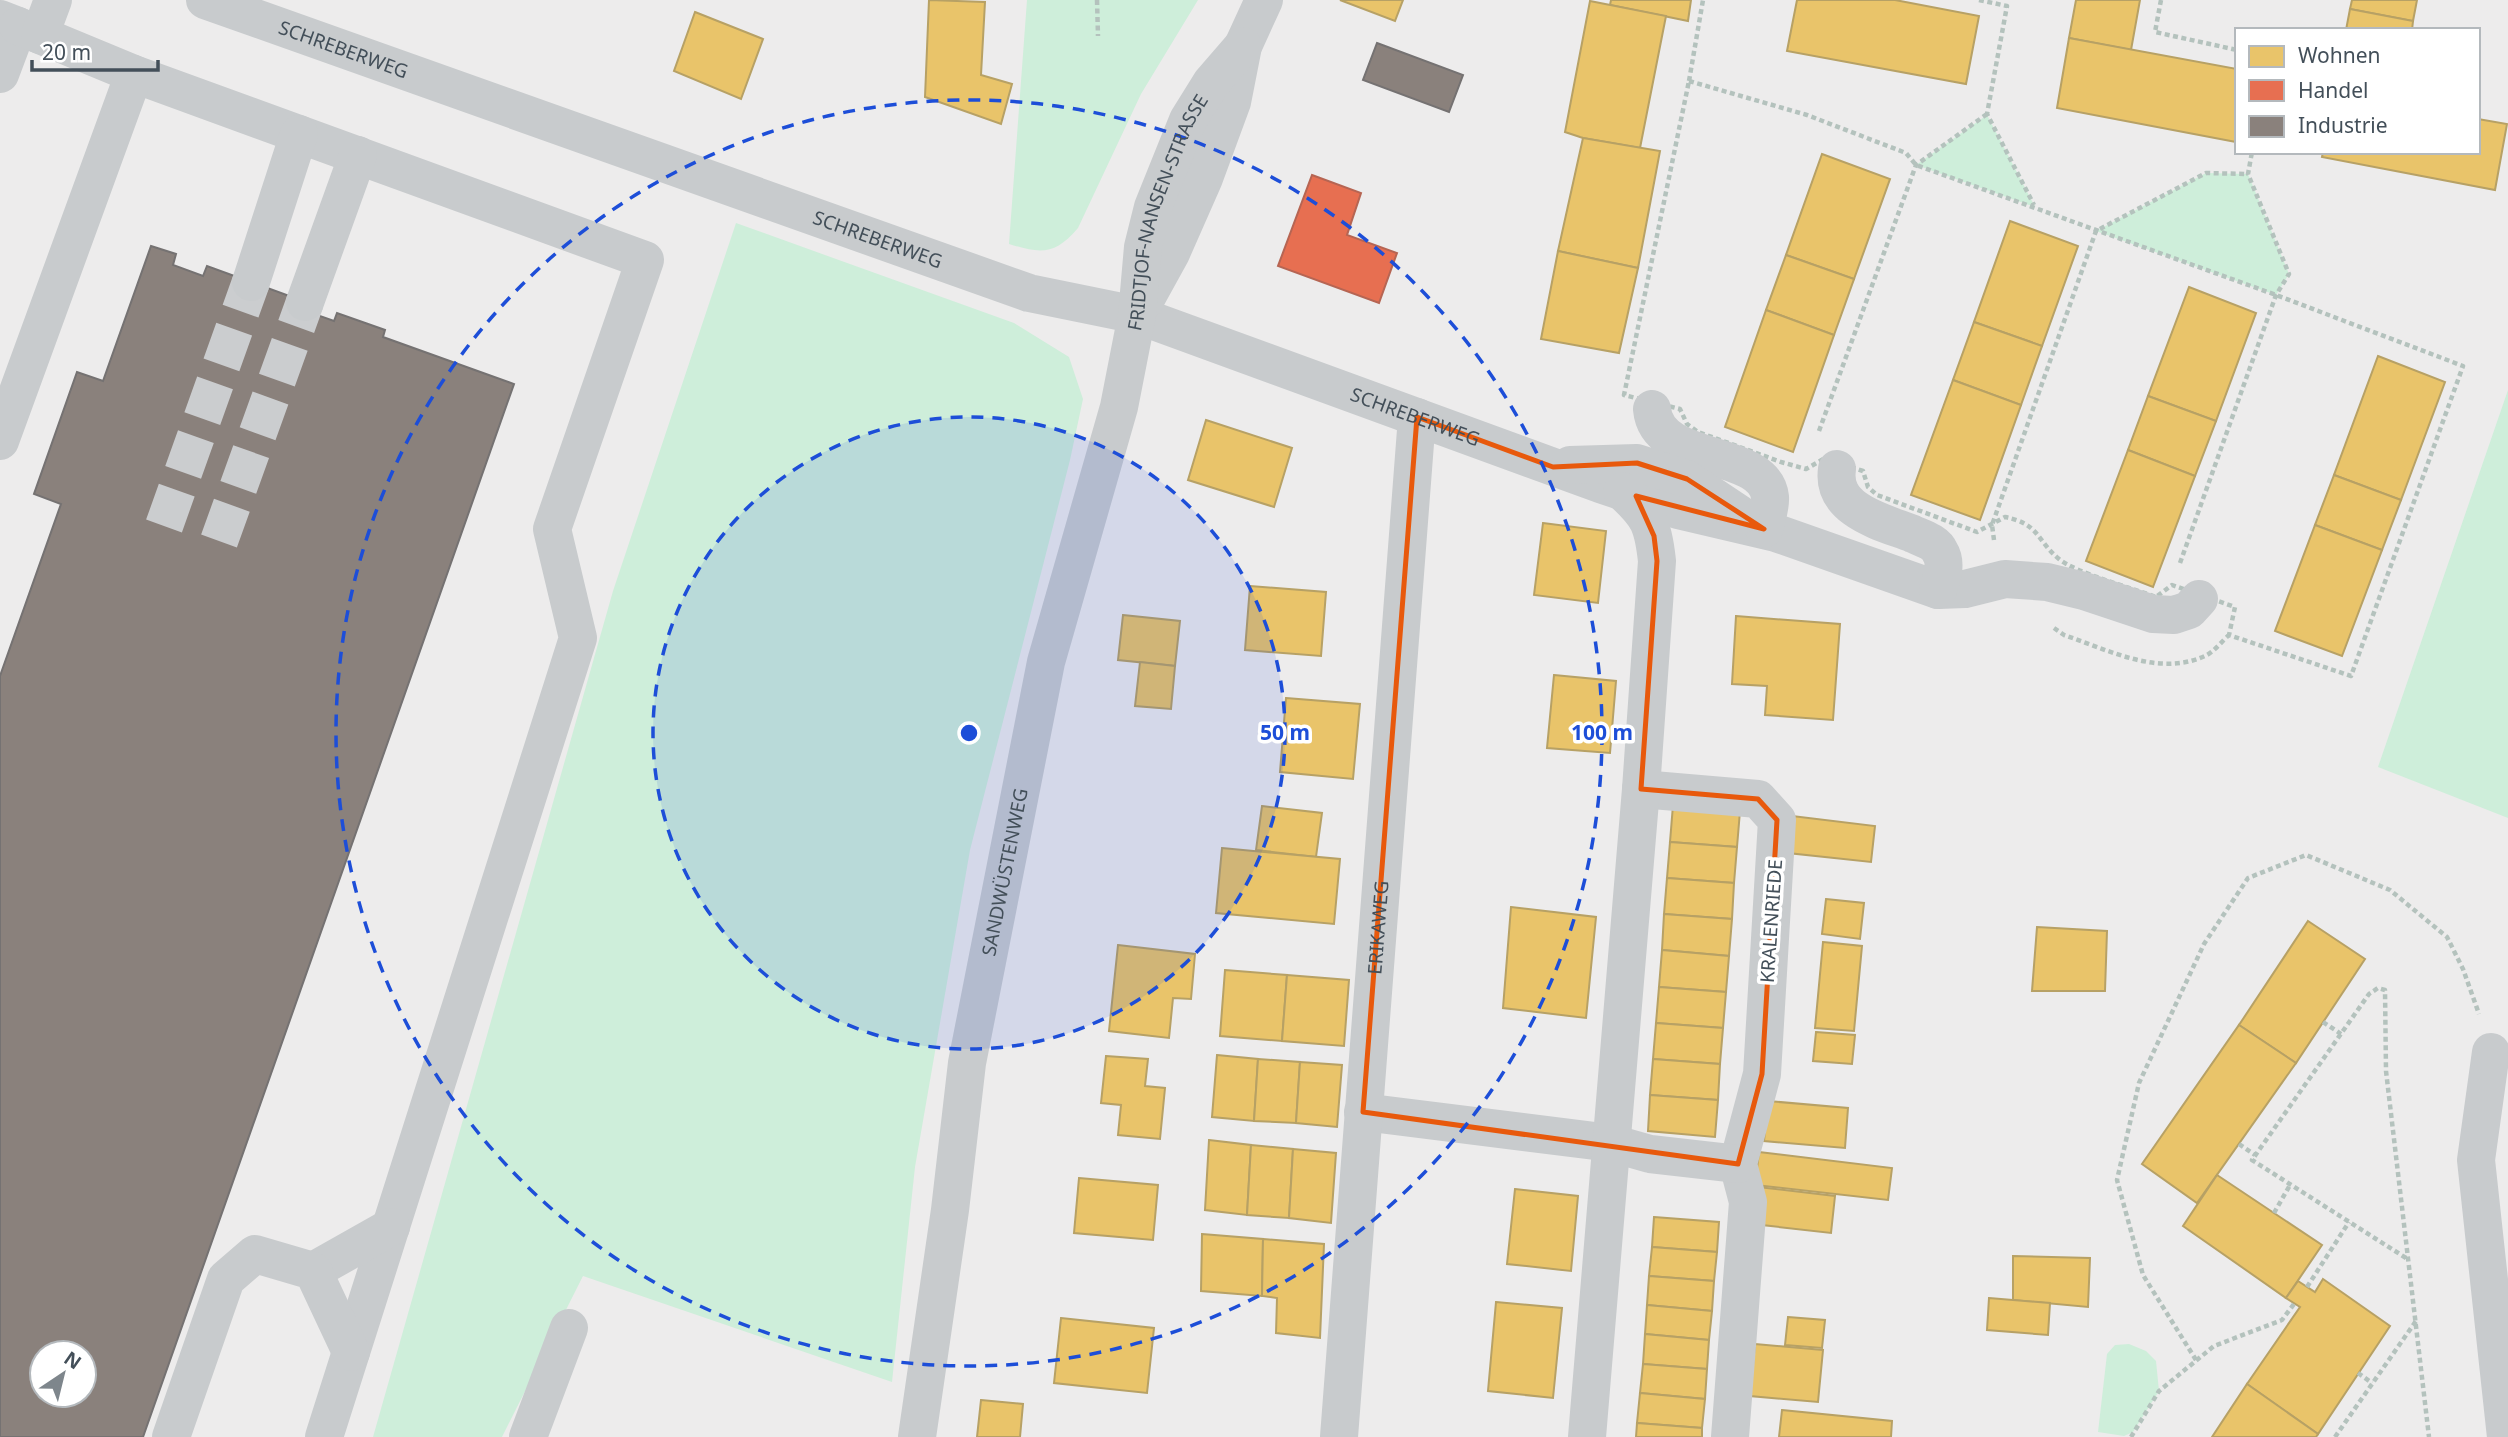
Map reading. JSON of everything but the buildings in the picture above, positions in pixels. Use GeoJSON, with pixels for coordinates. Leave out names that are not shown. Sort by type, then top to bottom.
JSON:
{"type":"FeatureCollection","features":[{"type":"Feature","properties":{"kind":"street","name":"SCHREBERWEG"},"geometry":{"type":"LineString","coordinates":[[205,0],[1029,293],[1137,314],[1622,491],[1678,510],[1770,531],[1938,590],[1965,589],[2005,579],[2047,582],[2084,591],[2152,614],[2174,615],[2189,610],[2188,586]]}},
{"type":"Feature","properties":{"kind":"street","name":"FRIDTJOF-NANSEN-STRASSE"},"geometry":{"type":"LineString","coordinates":[[1137,314],[1171,253],[1204,178],[1232,102],[1243,46],[1264,0]]}},
{"type":"Feature","properties":{"kind":"street"},"geometry":{"type":"LineString","coordinates":[[0,74],[28,20],[134,74],[645,260],[552,529],[578,638],[324,1437]]}},
{"type":"Feature","properties":{"kind":"street"},"geometry":{"type":"LineString","coordinates":[[0,441],[134,74]]}},
{"type":"Feature","properties":{"kind":"street"},"geometry":{"type":"LineString","coordinates":[[251,282],[299,134]]}},
{"type":"Feature","properties":{"kind":"street"},"geometry":{"type":"LineString","coordinates":[[305,302],[358,155]]}},
{"type":"Feature","properties":{"kind":"street","name":"SANDWÜSTENWEG"},"geometry":{"type":"LineString","coordinates":[[917,1437],[950,1210],[967,1063],[1046,662],[1119,407],[1137,314]]}},
{"type":"Feature","properties":{"kind":"street"},"geometry":{"type":"LineString","coordinates":[[1652,409],[1653,422],[1665,437],[1750,471],[1766,483],[1771,499],[1770,531]]}},
{"type":"Feature","properties":{"kind":"street","name":"ERIKAWEG"},"geometry":{"type":"LineString","coordinates":[[1339,1437],[1417,417]]}},
{"type":"Feature","properties":{"kind":"street"},"geometry":{"type":"LineString","coordinates":[[1817,459],[1835,481],[1840,495],[1857,512],[1927,540],[1940,552],[1944,572],[1938,590]]}},
{"type":"Feature","properties":{"kind":"street","name":"SCHREBERWEG"},"geometry":{"type":"LineString","coordinates":[[1553,467],[1637,463],[1686,480],[1770,531]]}},
{"type":"Feature","properties":{"kind":"street"},"geometry":{"type":"LineString","coordinates":[[1587,1437],[1641,789],[1657,561],[1654,536],[1643,511],[1622,491]]}},
{"type":"Feature","properties":{"kind":"street","name":"KRALENRIEDE"},"geometry":{"type":"LineString","coordinates":[[1641,789],[1758,799],[1777,820],[1762,1074],[1738,1164],[1748,1202],[1730,1437]]}},
{"type":"Feature","properties":{"kind":"street"},"geometry":{"type":"LineString","coordinates":[[2491,1052],[2476,1160],[2506,1437]]}},
{"type":"Feature","properties":{"kind":"street"},"geometry":{"type":"LineString","coordinates":[[1363,1112],[1611,1143],[1650,1154],[1738,1164]]}},
{"type":"Feature","properties":{"kind":"street"},"geometry":{"type":"LineString","coordinates":[[171,1437],[226,1279],[255,1254],[313,1271],[391,1227]]}},
{"type":"Feature","properties":{"kind":"street"},"geometry":{"type":"LineString","coordinates":[[313,1271],[351,1352]]}},
{"type":"Feature","properties":{"kind":"street"},"geometry":{"type":"LineString","coordinates":[[528,1437],[569,1328]]}},
{"type":"Feature","properties":{"kind":"path"},"geometry":{"type":"LineString","coordinates":[[1097,0],[1098,36]]}},
{"type":"Feature","properties":{"kind":"path"},"geometry":{"type":"LineString","coordinates":[[1689,82],[1807,116],[1906,153],[1916,165],[2276,295],[2463,366],[2351,677],[2230,635],[2235,607],[2172,585],[2155,597],[2077,568],[2059,559],[2033,528],[2019,520],[2005,517],[1977,532],[1877,495],[1868,487],[1863,471],[1825,458],[1781,462],[1698,432],[1687,424],[1680,410],[1624,396],[1689,82],[1703,0]]}},
{"type":"Feature","properties":{"kind":"path"},"geometry":{"type":"LineString","coordinates":[[1979,0],[2007,6],[1987,114],[2035,207]]}},
{"type":"Feature","properties":{"kind":"path"},"geometry":{"type":"LineString","coordinates":[[2161,0],[2155,32],[2235,50]]}},
{"type":"Feature","properties":{"kind":"path"},"geometry":{"type":"LineString","coordinates":[[1770,531],[1817,459],[1916,165],[1987,114]]}},
{"type":"Feature","properties":{"kind":"path"},"geometry":{"type":"LineString","coordinates":[[2188,586],[2276,295],[2289,274],[2248,174],[2252,154]]}},
{"type":"Feature","properties":{"kind":"path"},"geometry":{"type":"LineString","coordinates":[[2005,579],[1996,554],[1992,525],[2096,231],[2206,173],[2248,174]]}},
{"type":"Feature","properties":{"kind":"path"},"geometry":{"type":"LineString","coordinates":[[2196,1360],[2143,1275],[2117,1180],[2139,1083],[2204,944],[2248,878],[2306,855],[2390,890],[2447,937],[2463,969],[2491,1052]]}},
{"type":"Feature","properties":{"kind":"path"},"geometry":{"type":"LineString","coordinates":[[2406,1258],[2252,1160],[2369,994],[2378,988],[2385,990],[2386,1071],[2406,1258],[2430,1437]]}},
{"type":"Feature","properties":{"kind":"path"},"geometry":{"type":"LineString","coordinates":[[2323,1022],[2341,1034]]}},
{"type":"Feature","properties":{"kind":"path"},"geometry":{"type":"LineString","coordinates":[[2239,1144],[2255,1155]]}},
{"type":"Feature","properties":{"kind":"path"},"geometry":{"type":"LineString","coordinates":[[2274,1213],[2290,1185]]}},
{"type":"Feature","properties":{"kind":"path"},"geometry":{"type":"LineString","coordinates":[[2307,1287],[2349,1222]]}},
{"type":"Feature","properties":{"kind":"path"},"geometry":{"type":"LineString","coordinates":[[2131,1437],[2159,1391],[2196,1360],[2214,1346],[2282,1320],[2294,1304]]}},
{"type":"Feature","properties":{"kind":"path"},"geometry":{"type":"LineString","coordinates":[[2335,1437],[2416,1320]]}},
{"type":"Feature","properties":{"kind":"path"},"geometry":{"type":"LineString","coordinates":[[2358,1373],[2372,1382]]}},
{"type":"Feature","properties":{"kind":"highlighted area"},"geometry":{"type":"Polygon","coordinates":[[[1417,417],[1553,467],[1637,463],[1687,479],[1764,529],[1636,496],[1654,536],[1657,561],[1641,789],[1758,799],[1777,820],[1762,1074],[1738,1164],[1363,1112],[1417,417]]]}},
{"type":"Feature","properties":{"kind":"green space"},"geometry":{"type":"Polygon","coordinates":[[[1027,0],[1198,0],[1141,94],[1078,228],[1062,243],[1047,250],[1030,250],[1009,244],[1027,0]]]}},
{"type":"Feature","properties":{"kind":"green space"},"geometry":{"type":"Polygon","coordinates":[[[1987,115],[2035,207],[1916,165],[1987,115]]]}},
{"type":"Feature","properties":{"kind":"green space"},"geometry":{"type":"Polygon","coordinates":[[[2206,173],[2248,174],[2289,274],[2276,295],[2096,231],[2206,173]]]}},
{"type":"Feature","properties":{"kind":"green space"},"geometry":{"type":"Polygon","coordinates":[[[736,223],[1014,323],[1069,357],[1083,399],[1070,460],[970,850],[915,1167],[892,1382],[583,1276],[502,1437],[373,1437],[613,591],[736,223]]]}},
{"type":"Feature","properties":{"kind":"green space"},"geometry":{"type":"Polygon","coordinates":[[[2508,390],[2508,818],[2378,767],[2508,390]]]}},
{"type":"Feature","properties":{"kind":"green space"},"geometry":{"type":"Polygon","coordinates":[[[2129,1344],[2146,1351],[2156,1361],[2159,1391],[2133,1432],[2124,1436],[2098,1432],[2107,1354],[2115,1345],[2129,1344]]]}},
{"type":"Feature","properties":{"kind":"tunnel"},"geometry":{"type":"LineString","coordinates":[[164,526],[251,282]]}},
{"type":"Feature","properties":{"kind":"tunnel"},"geometry":{"type":"LineString","coordinates":[[219,541],[305,302]]}}]}
